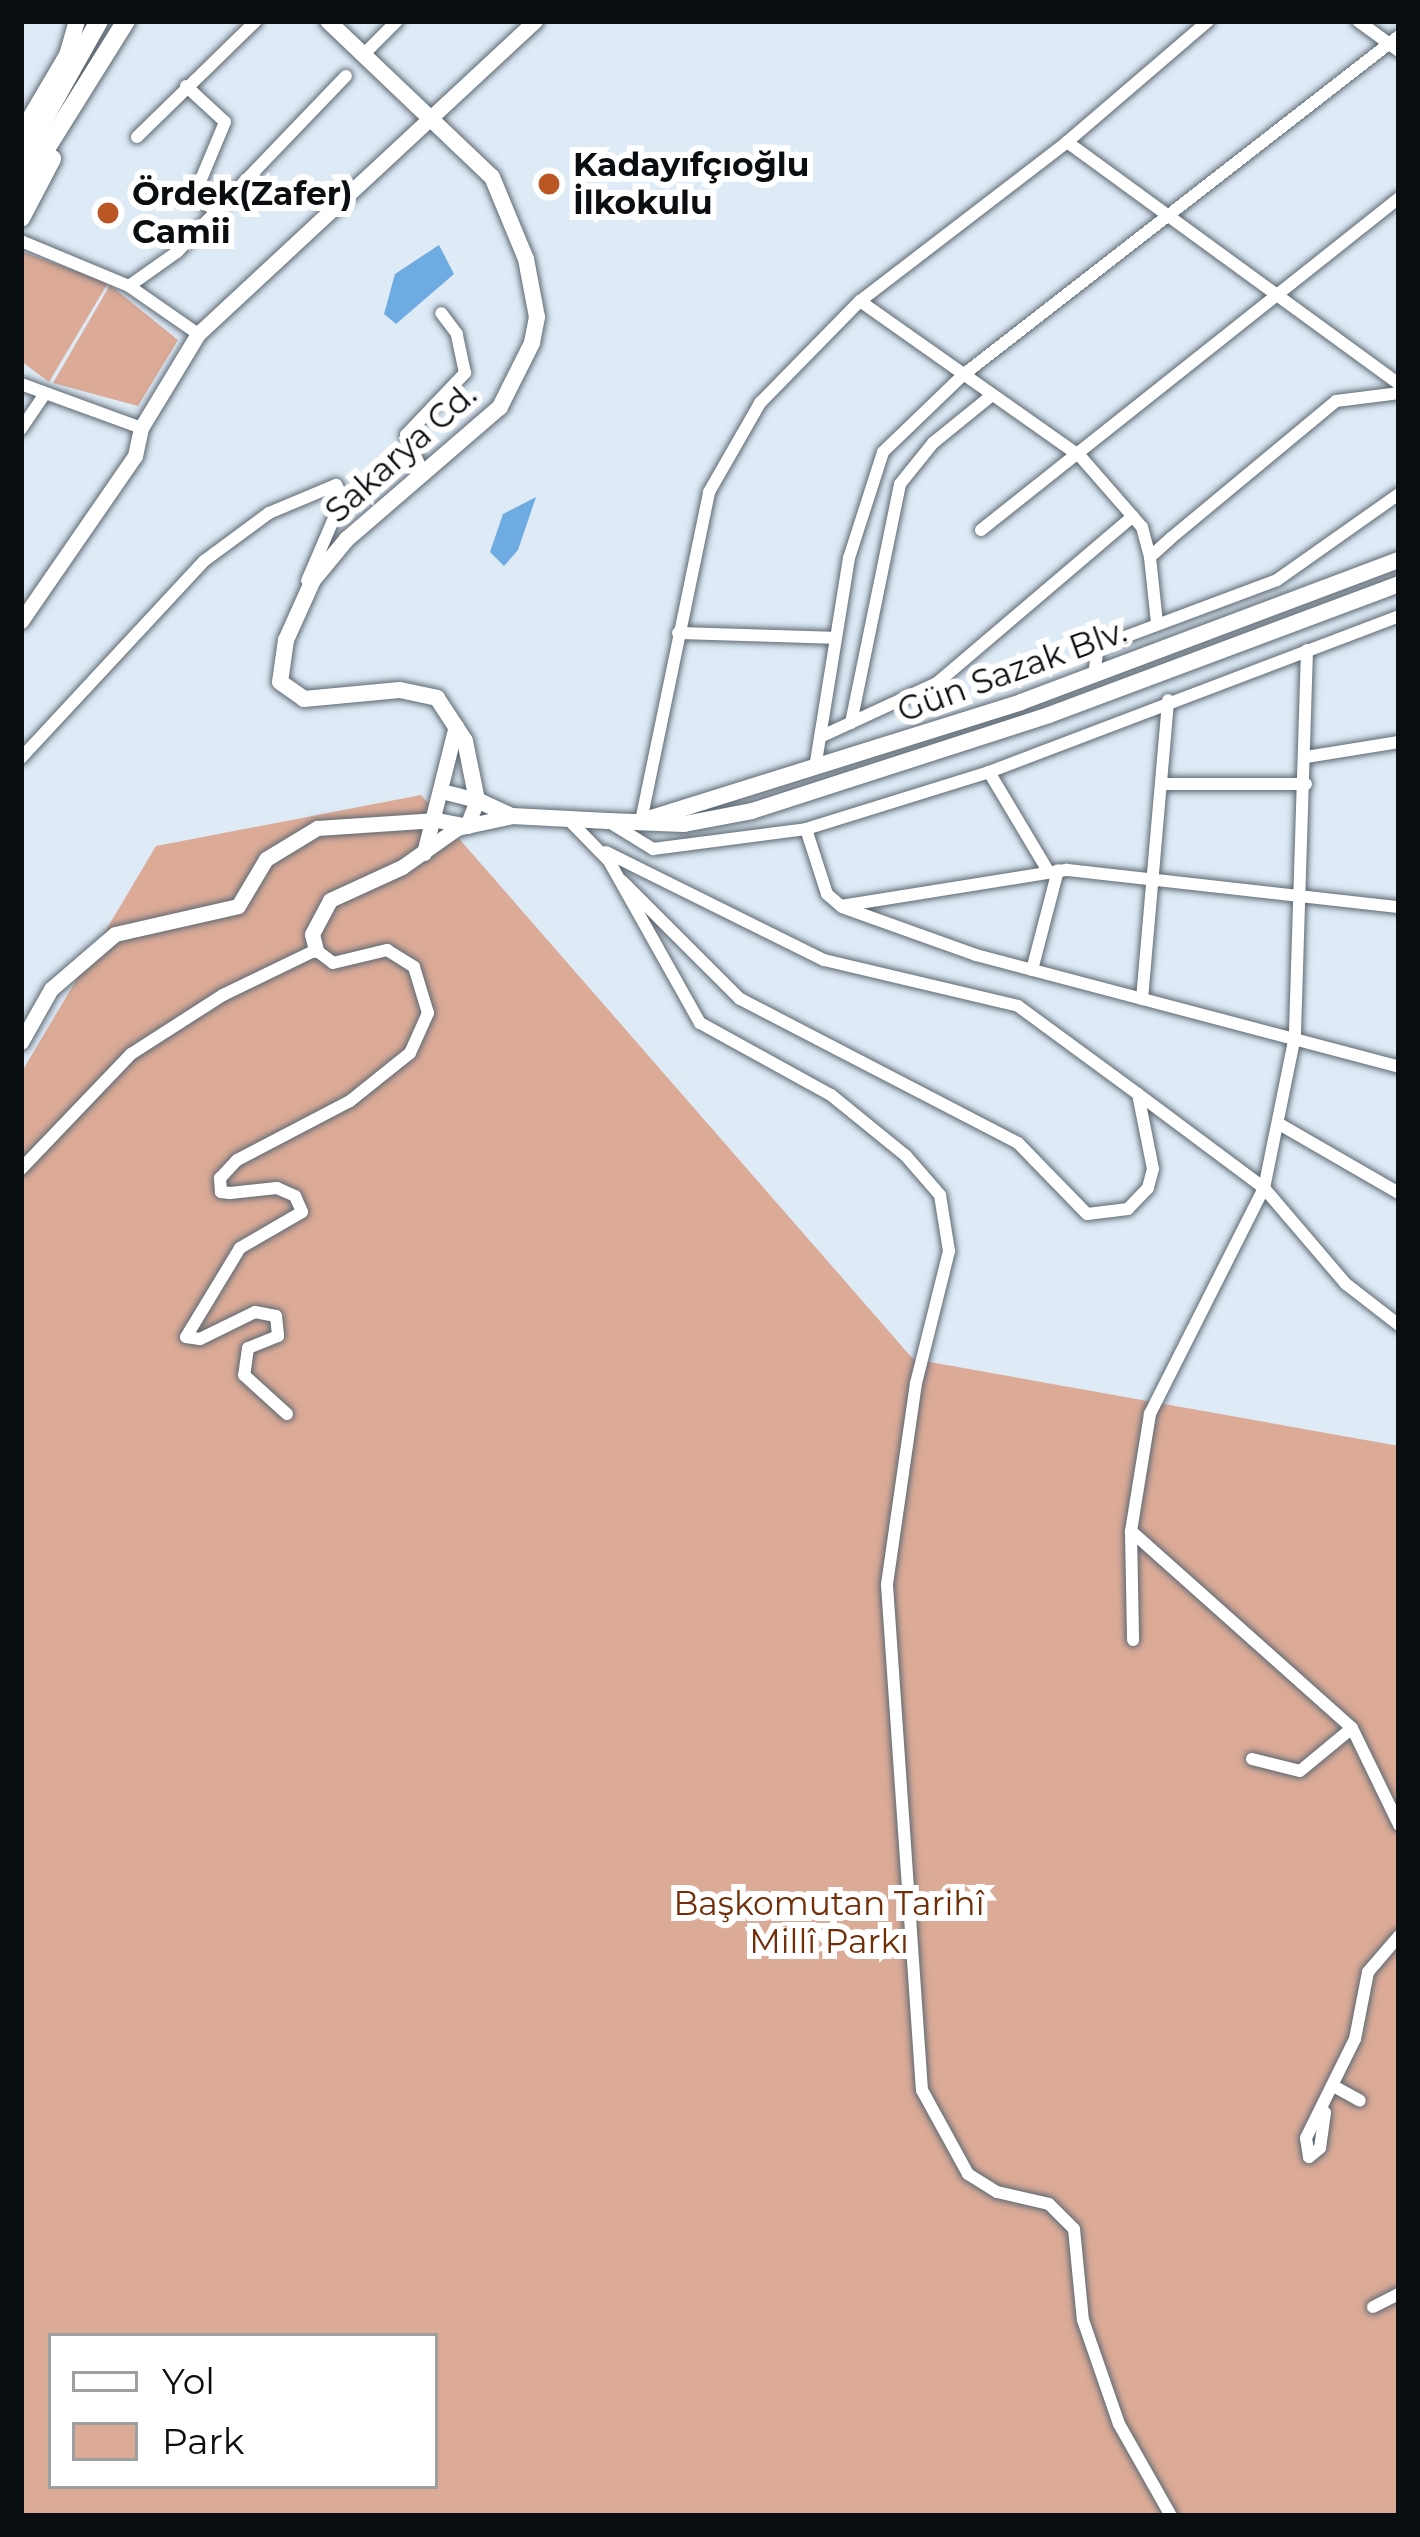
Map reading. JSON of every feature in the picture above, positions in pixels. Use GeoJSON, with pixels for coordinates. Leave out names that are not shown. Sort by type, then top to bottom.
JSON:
{"type":"FeatureCollection","features":[{"type":"Feature","properties":{"kind":"main road"},"geometry":{"type":"LineString","coordinates":[[66,58],[76,21]]}},
{"type":"Feature","properties":{"kind":"main road"},"geometry":{"type":"LineString","coordinates":[[21,135],[90,21]]}},
{"type":"Feature","properties":{"kind":"main road"},"geometry":{"type":"LineString","coordinates":[[21,160],[99,21]]}},
{"type":"Feature","properties":{"kind":"main road"},"geometry":{"type":"LineString","coordinates":[[21,189],[126,21]]}},
{"type":"Feature","properties":{"kind":"main road","name":"Sakarya Cd."},"geometry":{"type":"LineString","coordinates":[[328,21],[492,177],[526,259],[537,317],[532,344],[500,407],[334,552],[296,610],[279,665],[289,694],[422,693],[437,698],[456,722]]}},
{"type":"Feature","properties":{"kind":"main road"},"geometry":{"type":"LineString","coordinates":[[21,218],[78,99]]}},
{"type":"Feature","properties":{"kind":"main road","name":"Gün Sazak Blv."},"geometry":{"type":"LineString","coordinates":[[641,821],[663,808],[815,770],[1094,675],[1399,560]]}},
{"type":"Feature","properties":{"kind":"main road","name":"Gün Sazak Blv."},"geometry":{"type":"LineString","coordinates":[[512,816],[564,814],[684,824],[826,789],[1399,584]]}},
{"type":"Feature","properties":{"kind":"main road"},"geometry":{"type":"LineString","coordinates":[[456,722],[477,800],[512,816]]}},
{"type":"Feature","properties":{"kind":"street"},"geometry":{"type":"LineString","coordinates":[[137,137],[256,21]]}},
{"type":"Feature","properties":{"kind":"street"},"geometry":{"type":"LineString","coordinates":[[363,55],[397,21]]}},
{"type":"Feature","properties":{"kind":"street"},"geometry":{"type":"LineString","coordinates":[[21,622],[128,467],[141,428],[198,334],[535,21]]}},
{"type":"Feature","properties":{"kind":"street"},"geometry":{"type":"LineString","coordinates":[[641,821],[710,492],[729,451],[792,366],[860,301],[1067,142],[1208,21]]}},
{"type":"Feature","properties":{"kind":"street"},"geometry":{"type":"LineString","coordinates":[[815,770],[834,638],[868,481],[899,432],[963,375],[1395,44],[1358,21]]}},
{"type":"Feature","properties":{"kind":"street"},"geometry":{"type":"LineString","coordinates":[[129,286],[177,252],[213,209],[346,76]]}},
{"type":"Feature","properties":{"kind":"street"},"geometry":{"type":"LineString","coordinates":[[186,86],[226,122],[194,196],[213,209]]}},
{"type":"Feature","properties":{"kind":"street"},"geometry":{"type":"LineString","coordinates":[[1067,142],[1280,295],[1399,389]]}},
{"type":"Feature","properties":{"kind":"street"},"geometry":{"type":"LineString","coordinates":[[981,530],[1399,199]]}},
{"type":"Feature","properties":{"kind":"street"},"geometry":{"type":"LineString","coordinates":[[21,241],[129,286],[198,334]]}},
{"type":"Feature","properties":{"kind":"street"},"geometry":{"type":"LineString","coordinates":[[860,301],[1080,456],[1132,516],[1150,557],[1157,623]]}},
{"type":"Feature","properties":{"kind":"street"},"geometry":{"type":"LineString","coordinates":[[424,475],[406,435],[465,373],[457,334],[441,313]]}},
{"type":"Feature","properties":{"kind":"street"},"geometry":{"type":"LineString","coordinates":[[21,384],[141,428]]}},
{"type":"Feature","properties":{"kind":"street"},"geometry":{"type":"LineString","coordinates":[[1150,557],[1336,401],[1399,389]]}},
{"type":"Feature","properties":{"kind":"street"},"geometry":{"type":"LineString","coordinates":[[21,430],[44,395]]}},
{"type":"Feature","properties":{"kind":"street"},"geometry":{"type":"LineString","coordinates":[[851,723],[900,484],[933,443],[992,395]]}},
{"type":"Feature","properties":{"kind":"street"},"geometry":{"type":"LineString","coordinates":[[21,758],[204,561],[269,512],[336,485],[344,497],[296,610]]}},
{"type":"Feature","properties":{"kind":"street"},"geometry":{"type":"LineString","coordinates":[[1094,675],[1098,647],[1300,568],[1399,494]]}},
{"type":"Feature","properties":{"kind":"street"},"geometry":{"type":"LineString","coordinates":[[820,737],[937,683],[1132,516]]}},
{"type":"Feature","properties":{"kind":"street"},"geometry":{"type":"LineString","coordinates":[[608,821],[652,849],[806,829],[989,772],[1168,700],[1399,616]]}},
{"type":"Feature","properties":{"kind":"street"},"geometry":{"type":"LineString","coordinates":[[678,633],[834,638]]}},
{"type":"Feature","properties":{"kind":"street"},"geometry":{"type":"LineString","coordinates":[[1133,1640],[1131,1531],[1150,1414],[1264,1188],[1281,1125],[1295,1036],[1304,898],[1307,650]]}},
{"type":"Feature","properties":{"kind":"street"},"geometry":{"type":"LineString","coordinates":[[1142,999],[1168,700]]}},
{"type":"Feature","properties":{"kind":"street"},"geometry":{"type":"LineString","coordinates":[[424,853],[444,792],[456,722]]}},
{"type":"Feature","properties":{"kind":"street"},"geometry":{"type":"LineString","coordinates":[[1306,757],[1399,742]]}},
{"type":"Feature","properties":{"kind":"street"},"geometry":{"type":"LineString","coordinates":[[989,772],[1053,871],[1032,970]]}},
{"type":"Feature","properties":{"kind":"street"},"geometry":{"type":"LineString","coordinates":[[1162,784],[1306,784]]}},
{"type":"Feature","properties":{"kind":"street"},"geometry":{"type":"LineString","coordinates":[[444,792],[477,800],[467,826]]}},
{"type":"Feature","properties":{"kind":"street"},"geometry":{"type":"LineString","coordinates":[[564,814],[621,880],[700,1023],[831,1095],[907,1156],[940,1195],[949,1251],[916,1383],[887,1586],[922,2090],[968,2174],[997,2192],[1049,2204],[1074,2229],[1084,2320],[1119,2423],[1171,2516]]}},
{"type":"Feature","properties":{"kind":"street"},"geometry":{"type":"LineString","coordinates":[[287,1414],[244,1375],[248,1348],[278,1336],[276,1316],[255,1312],[200,1339],[186,1337],[240,1248],[302,1212],[295,1196],[277,1188],[221,1192],[220,1178],[237,1160],[393,1071],[423,1034],[428,1013],[420,978],[400,955],[369,951],[333,964],[316,950],[312,934],[330,900],[467,826],[512,816]]}},
{"type":"Feature","properties":{"kind":"street"},"geometry":{"type":"LineString","coordinates":[[21,1042],[51,988],[116,934],[238,906],[266,859],[317,828],[437,820],[467,826]]}},
{"type":"Feature","properties":{"kind":"street"},"geometry":{"type":"LineString","coordinates":[[806,829],[827,894],[841,906],[1032,970],[1399,1067]]}},
{"type":"Feature","properties":{"kind":"street"},"geometry":{"type":"LineString","coordinates":[[596,846],[824,960],[1018,1006],[1264,1188],[1346,1284],[1399,1325]]}},
{"type":"Feature","properties":{"kind":"street"},"geometry":{"type":"LineString","coordinates":[[841,906],[1053,871],[1155,877],[1399,907]]}},
{"type":"Feature","properties":{"kind":"street"},"geometry":{"type":"LineString","coordinates":[[621,880],[740,999],[1018,1143],[1088,1214],[1128,1209],[1151,1180],[1138,1094]]}},
{"type":"Feature","properties":{"kind":"street"},"geometry":{"type":"LineString","coordinates":[[21,1169],[131,1054],[223,995],[316,950]]}},
{"type":"Feature","properties":{"kind":"street"},"geometry":{"type":"LineString","coordinates":[[1281,1125],[1399,1193]]}},
{"type":"Feature","properties":{"kind":"street"},"geometry":{"type":"LineString","coordinates":[[1131,1531],[1352,1728],[1399,1825]]}},
{"type":"Feature","properties":{"kind":"street"},"geometry":{"type":"LineString","coordinates":[[1252,1760],[1300,1771],[1352,1728]]}},
{"type":"Feature","properties":{"kind":"street"},"geometry":{"type":"LineString","coordinates":[[1325,2111],[1336,2088],[1368,1972],[1399,1936]]}},
{"type":"Feature","properties":{"kind":"street"},"geometry":{"type":"LineString","coordinates":[[1336,2088],[1360,2101]]}},
{"type":"Feature","properties":{"kind":"street"},"geometry":{"type":"LineString","coordinates":[[1373,2307],[1399,2294]]}},
{"type":"Feature","properties":{"kind":"green space"},"geometry":{"type":"Polygon","coordinates":[[[21,251],[108,283],[49,382],[21,361],[21,251]]]}},
{"type":"Feature","properties":{"kind":"green space"},"geometry":{"type":"Polygon","coordinates":[[[110,285],[178,340],[138,406],[53,383],[110,285]]]}},
{"type":"Feature","properties":{"kind":"green space","name":"Başkomutan Tarihî Millî Parkı"},"geometry":{"type":"Polygon","coordinates":[[[421,795],[913,1359],[1399,1446],[1399,2516],[21,2516],[21,1073],[156,846],[421,795]]]}},
{"type":"Feature","properties":{"kind":"water"},"geometry":{"type":"Polygon","coordinates":[[[439,245],[454,274],[396,324],[384,314],[395,274],[439,245]]]}},
{"type":"Feature","properties":{"kind":"water"},"geometry":{"type":"Polygon","coordinates":[[[536,497],[518,550],[504,566],[490,552],[503,514],[536,497]]]}},
{"type":"Feature","properties":{"kind":"place","name":"Kadayıfçıoğlu İlkokulu"},"geometry":{"type":"Point","coordinates":[549,184]}},
{"type":"Feature","properties":{"kind":"place","name":"Ördek(Zafer) Camii"},"geometry":{"type":"Point","coordinates":[108,213]}}]}
